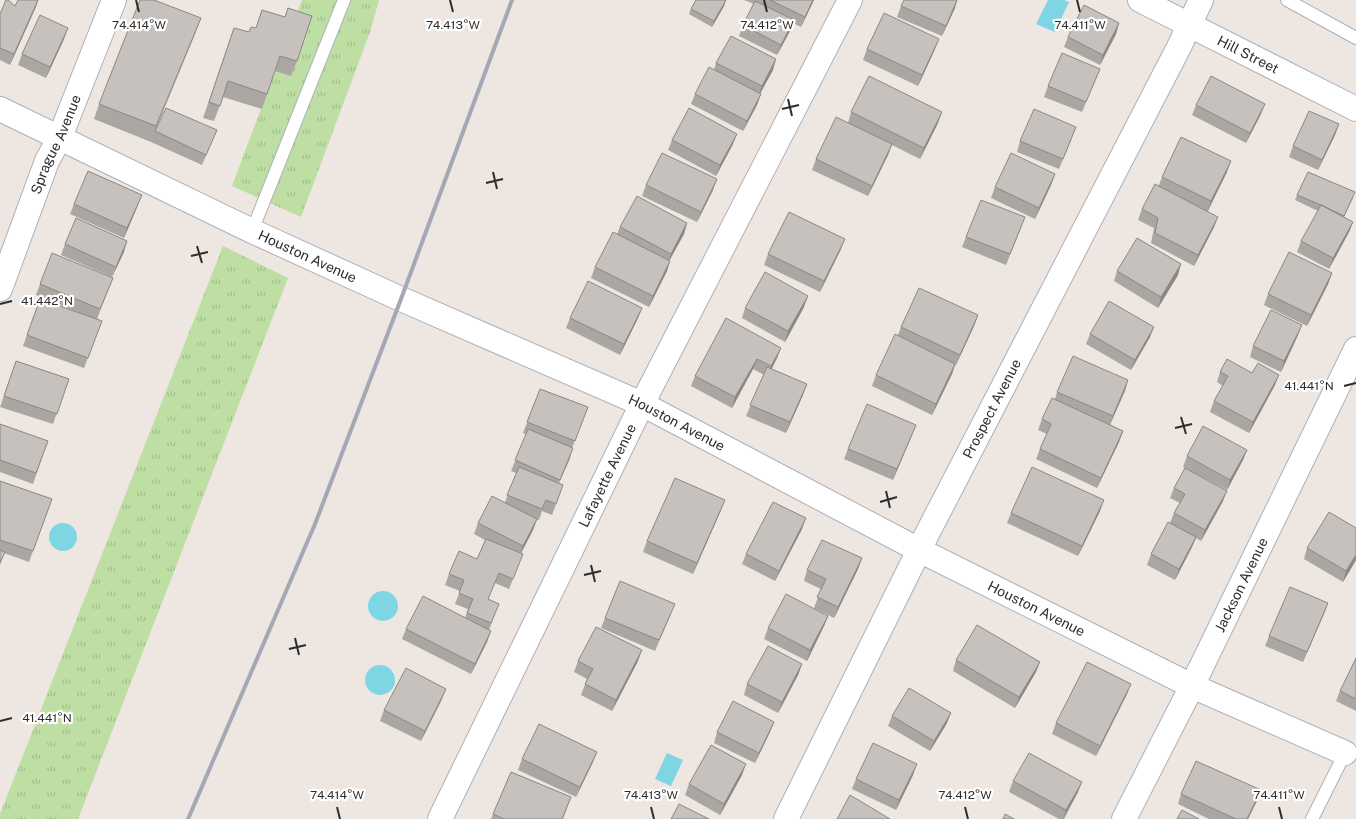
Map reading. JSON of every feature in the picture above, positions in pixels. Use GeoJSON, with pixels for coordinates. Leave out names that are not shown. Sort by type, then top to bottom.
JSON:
{"type":"FeatureCollection","features":[{"type":"Feature","properties":{"kind":"street","name":"Sprague Avenue"},"geometry":{"type":"LineString","coordinates":[[0,289],[47,162],[60,137],[114,0]]}},
{"type":"Feature","properties":{"kind":"street","name":"Lafayette Avenue"},"geometry":{"type":"LineString","coordinates":[[440,819],[642,404],[850,0]]}},
{"type":"Feature","properties":{"kind":"street","name":"Hill Street"},"geometry":{"type":"LineString","coordinates":[[1140,0],[1356,109]]}},
{"type":"Feature","properties":{"kind":"street","name":"Prospect Avenue"},"geometry":{"type":"LineString","coordinates":[[786,819],[919,550],[1190,26],[1200,0]]}},
{"type":"Feature","properties":{"kind":"street","name":"Houston Avenue"},"geometry":{"type":"LineString","coordinates":[[0,109],[252,231],[410,303],[642,404],[919,550],[1192,686],[1345,753]]}},
{"type":"Feature","properties":{"kind":"street","name":"Jackson Avenue"},"geometry":{"type":"LineString","coordinates":[[1124,819],[1192,686],[1356,349]]}},
{"type":"Feature","properties":{"kind":"lane"},"geometry":{"type":"LineString","coordinates":[[252,231],[344,0]]}},
{"type":"Feature","properties":{"kind":"lane"},"geometry":{"type":"LineString","coordinates":[[1288,0],[1356,38]]}},
{"type":"Feature","properties":{"kind":"lane"},"geometry":{"type":"LineString","coordinates":[[1312,819],[1345,753]]}},
{"type":"Feature","properties":{"kind":"green space"},"geometry":{"type":"Polygon","coordinates":[[[302,0],[379,0],[370,32],[301,217],[232,186],[302,0]]]}},
{"type":"Feature","properties":{"kind":"green space"},"geometry":{"type":"Polygon","coordinates":[[[223,246],[288,278],[78,819],[0,819],[0,814],[223,246]]]}},
{"type":"Feature","properties":{"kind":"water"},"geometry":{"type":"Polygon","coordinates":[[[1048,0],[1064,0],[1069,2],[1055,32],[1036,24],[1048,0]]]}},
{"type":"Feature","properties":{"kind":"water"},"geometry":{"type":"Polygon","coordinates":[[[63,523],[73,527],[77,537],[73,547],[63,551],[53,547],[49,537],[53,527],[63,523]]]}},
{"type":"Feature","properties":{"kind":"water"},"geometry":{"type":"Polygon","coordinates":[[[383,591],[394,595],[398,606],[394,617],[383,621],[372,617],[368,606],[372,595],[383,591]]]}},
{"type":"Feature","properties":{"kind":"water"},"geometry":{"type":"Polygon","coordinates":[[[380,665],[386,666],[394,674],[394,686],[386,694],[380,695],[374,694],[366,686],[365,680],[366,674],[374,666],[380,665]]]}},
{"type":"Feature","properties":{"kind":"water"},"geometry":{"type":"Polygon","coordinates":[[[667,753],[683,760],[671,786],[655,779],[667,753]]]}},
{"type":"Feature","properties":{"kind":"building"},"geometry":{"type":"Polygon","coordinates":[[[6,0],[15,6],[18,0],[38,0],[14,54],[0,48],[0,14],[6,0]]]}},
{"type":"Feature","properties":{"kind":"building"},"geometry":{"type":"Polygon","coordinates":[[[140,0],[154,0],[201,18],[156,126],[99,104],[140,0]]]}},
{"type":"Feature","properties":{"kind":"building"},"geometry":{"type":"Polygon","coordinates":[[[696,0],[726,0],[714,21],[691,9],[696,0]]]}},
{"type":"Feature","properties":{"kind":"building"},"geometry":{"type":"Polygon","coordinates":[[[770,0],[813,0],[805,17],[770,0]]]}},
{"type":"Feature","properties":{"kind":"building"},"geometry":{"type":"Polygon","coordinates":[[[904,0],[957,0],[946,26],[901,6],[904,0]]]}},
{"type":"Feature","properties":{"kind":"building"},"geometry":{"type":"Polygon","coordinates":[[[755,1],[794,20],[781,45],[743,25],[755,1]]]}},
{"type":"Feature","properties":{"kind":"building"},"geometry":{"type":"Polygon","coordinates":[[[1084,5],[1119,23],[1103,55],[1068,37],[1084,5]]]}},
{"type":"Feature","properties":{"kind":"building"},"geometry":{"type":"Polygon","coordinates":[[[288,8],[312,16],[297,61],[280,56],[267,94],[228,81],[220,106],[209,102],[234,28],[249,32],[251,27],[256,28],[262,10],[285,17],[288,8]]]}},
{"type":"Feature","properties":{"kind":"building"},"geometry":{"type":"Polygon","coordinates":[[[884,13],[939,39],[922,75],[867,49],[884,13]]]}},
{"type":"Feature","properties":{"kind":"building"},"geometry":{"type":"Polygon","coordinates":[[[40,15],[68,28],[50,67],[22,54],[40,15]]]}},
{"type":"Feature","properties":{"kind":"building"},"geometry":{"type":"Polygon","coordinates":[[[731,36],[776,59],[762,86],[716,63],[731,36]]]}},
{"type":"Feature","properties":{"kind":"building"},"geometry":{"type":"Polygon","coordinates":[[[1062,53],[1100,69],[1086,102],[1048,86],[1062,53]]]}},
{"type":"Feature","properties":{"kind":"building"},"geometry":{"type":"Polygon","coordinates":[[[709,67],[761,94],[747,121],[695,94],[709,67]]]}},
{"type":"Feature","properties":{"kind":"building"},"geometry":{"type":"Polygon","coordinates":[[[869,76],[942,112],[924,148],[851,112],[869,76]]]}},
{"type":"Feature","properties":{"kind":"building"},"geometry":{"type":"Polygon","coordinates":[[[1211,76],[1265,104],[1250,133],[1196,105],[1211,76]]]}},
{"type":"Feature","properties":{"kind":"building"},"geometry":{"type":"Polygon","coordinates":[[[166,108],[217,130],[206,155],[155,131],[166,108]]]}},
{"type":"Feature","properties":{"kind":"building"},"geometry":{"type":"Polygon","coordinates":[[[689,108],[737,134],[720,165],[672,140],[689,108]]]}},
{"type":"Feature","properties":{"kind":"building"},"geometry":{"type":"Polygon","coordinates":[[[1034,109],[1076,127],[1063,159],[1020,141],[1034,109]]]}},
{"type":"Feature","properties":{"kind":"building"},"geometry":{"type":"Polygon","coordinates":[[[1309,111],[1339,124],[1322,160],[1293,146],[1309,111]]]}},
{"type":"Feature","properties":{"kind":"building"},"geometry":{"type":"Polygon","coordinates":[[[836,117],[892,144],[872,186],[816,159],[836,117]]]}},
{"type":"Feature","properties":{"kind":"building"},"geometry":{"type":"Polygon","coordinates":[[[1181,137],[1231,161],[1211,201],[1162,177],[1181,137]]]}},
{"type":"Feature","properties":{"kind":"building"},"geometry":{"type":"Polygon","coordinates":[[[662,153],[717,179],[701,212],[646,185],[662,153]]]}},
{"type":"Feature","properties":{"kind":"building"},"geometry":{"type":"Polygon","coordinates":[[[1011,153],[1055,174],[1039,208],[995,187],[1011,153]]]}},
{"type":"Feature","properties":{"kind":"building"},"geometry":{"type":"Polygon","coordinates":[[[88,171],[142,195],[127,228],[74,204],[88,171]]]}},
{"type":"Feature","properties":{"kind":"building"},"geometry":{"type":"Polygon","coordinates":[[[1308,172],[1355,192],[1344,216],[1297,195],[1308,172]]]}},
{"type":"Feature","properties":{"kind":"building"},"geometry":{"type":"Polygon","coordinates":[[[1155,184],[1218,217],[1198,255],[1155,233],[1158,218],[1142,209],[1155,184]]]}},
{"type":"Feature","properties":{"kind":"building"},"geometry":{"type":"Polygon","coordinates":[[[637,196],[687,223],[671,254],[620,227],[637,196]]]}},
{"type":"Feature","properties":{"kind":"building"},"geometry":{"type":"Polygon","coordinates":[[[981,200],[1025,217],[1010,254],[966,237],[981,200]]]}},
{"type":"Feature","properties":{"kind":"building"},"geometry":{"type":"Polygon","coordinates":[[[1321,205],[1353,222],[1333,258],[1301,241],[1321,205]]]}},
{"type":"Feature","properties":{"kind":"building"},"geometry":{"type":"Polygon","coordinates":[[[789,212],[845,239],[824,281],[768,254],[789,212]]]}},
{"type":"Feature","properties":{"kind":"building"},"geometry":{"type":"Polygon","coordinates":[[[76,218],[127,241],[116,267],[65,244],[76,218]]]}},
{"type":"Feature","properties":{"kind":"building"},"geometry":{"type":"Polygon","coordinates":[[[613,232],[670,261],[653,296],[595,267],[613,232]]]}},
{"type":"Feature","properties":{"kind":"building"},"geometry":{"type":"Polygon","coordinates":[[[1137,238],[1181,264],[1161,297],[1117,271],[1137,238]]]}},
{"type":"Feature","properties":{"kind":"building"},"geometry":{"type":"Polygon","coordinates":[[[1289,252],[1332,273],[1311,315],[1268,294],[1289,252]]]}},
{"type":"Feature","properties":{"kind":"building"},"geometry":{"type":"Polygon","coordinates":[[[52,253],[113,278],[100,309],[40,284],[52,253]]]}},
{"type":"Feature","properties":{"kind":"building"},"geometry":{"type":"Polygon","coordinates":[[[765,272],[808,296],[788,331],[745,308],[765,272]]]}},
{"type":"Feature","properties":{"kind":"building"},"geometry":{"type":"Polygon","coordinates":[[[588,281],[642,308],[624,344],[570,318],[588,281]]]}},
{"type":"Feature","properties":{"kind":"building"},"geometry":{"type":"Polygon","coordinates":[[[919,288],[978,315],[960,355],[901,327],[919,288]]]}},
{"type":"Feature","properties":{"kind":"building"},"geometry":{"type":"Polygon","coordinates":[[[40,299],[102,321],[88,358],[27,335],[40,299]]]}},
{"type":"Feature","properties":{"kind":"building"},"geometry":{"type":"Polygon","coordinates":[[[1109,301],[1154,327],[1135,360],[1090,334],[1109,301]]]}},
{"type":"Feature","properties":{"kind":"building"},"geometry":{"type":"Polygon","coordinates":[[[1271,310],[1302,325],[1284,361],[1253,346],[1271,310]]]}},
{"type":"Feature","properties":{"kind":"building"},"geometry":{"type":"Polygon","coordinates":[[[726,318],[781,348],[771,366],[757,359],[735,397],[695,376],[726,318]]]}},
{"type":"Feature","properties":{"kind":"building"},"geometry":{"type":"Polygon","coordinates":[[[895,334],[955,364],[936,404],[876,375],[895,334]]]}},
{"type":"Feature","properties":{"kind":"building"},"geometry":{"type":"Polygon","coordinates":[[[1073,356],[1128,380],[1113,416],[1057,392],[1073,356]]]}},
{"type":"Feature","properties":{"kind":"building"},"geometry":{"type":"Polygon","coordinates":[[[1227,359],[1252,373],[1258,363],[1279,375],[1253,422],[1214,401],[1228,376],[1220,372],[1227,359]]]}},
{"type":"Feature","properties":{"kind":"building"},"geometry":{"type":"Polygon","coordinates":[[[16,361],[69,379],[57,414],[4,396],[16,361]]]}},
{"type":"Feature","properties":{"kind":"building"},"geometry":{"type":"Polygon","coordinates":[[[767,367],[807,384],[790,422],[750,405],[767,367]]]}},
{"type":"Feature","properties":{"kind":"building"},"geometry":{"type":"Polygon","coordinates":[[[540,389],[588,407],[575,441],[527,422],[540,389]]]}},
{"type":"Feature","properties":{"kind":"building"},"geometry":{"type":"Polygon","coordinates":[[[1052,398],[1123,431],[1101,478],[1040,449],[1051,424],[1042,419],[1052,398]]]}},
{"type":"Feature","properties":{"kind":"building"},"geometry":{"type":"Polygon","coordinates":[[[867,404],[916,425],[897,469],[848,449],[867,404]]]}},
{"type":"Feature","properties":{"kind":"building"},"geometry":{"type":"Polygon","coordinates":[[[0,424],[48,441],[36,473],[0,460],[0,424]]]}},
{"type":"Feature","properties":{"kind":"building"},"geometry":{"type":"Polygon","coordinates":[[[1203,426],[1247,450],[1230,480],[1187,456],[1203,426]]]}},
{"type":"Feature","properties":{"kind":"building"},"geometry":{"type":"Polygon","coordinates":[[[528,429],[573,448],[560,480],[515,460],[528,429]]]}},
{"type":"Feature","properties":{"kind":"building"},"geometry":{"type":"Polygon","coordinates":[[[519,467],[563,485],[556,504],[546,500],[542,509],[507,495],[519,467]]]}},
{"type":"Feature","properties":{"kind":"building"},"geometry":{"type":"Polygon","coordinates":[[[1032,467],[1104,500],[1082,546],[1011,513],[1032,467]]]}},
{"type":"Feature","properties":{"kind":"building"},"geometry":{"type":"Polygon","coordinates":[[[1185,468],[1227,491],[1205,530],[1174,513],[1185,494],[1174,488],[1185,468]]]}},
{"type":"Feature","properties":{"kind":"building"},"geometry":{"type":"Polygon","coordinates":[[[675,478],[725,500],[697,563],[647,541],[675,478]]]}},
{"type":"Feature","properties":{"kind":"building"},"geometry":{"type":"Polygon","coordinates":[[[0,481],[52,499],[33,551],[0,540],[0,481]]]}},
{"type":"Feature","properties":{"kind":"building"},"geometry":{"type":"Polygon","coordinates":[[[492,496],[537,519],[523,546],[478,523],[492,496]]]}},
{"type":"Feature","properties":{"kind":"building"},"geometry":{"type":"Polygon","coordinates":[[[773,502],[806,518],[779,571],[746,554],[773,502]]]}},
{"type":"Feature","properties":{"kind":"building"},"geometry":{"type":"Polygon","coordinates":[[[1329,512],[1356,528],[1356,555],[1346,571],[1307,548],[1329,512]]]}},
{"type":"Feature","properties":{"kind":"building"},"geometry":{"type":"Polygon","coordinates":[[[1168,522],[1196,537],[1179,569],[1151,554],[1168,522]]]}},
{"type":"Feature","properties":{"kind":"building"},"geometry":{"type":"Polygon","coordinates":[[[486,539],[523,554],[513,579],[499,573],[488,599],[499,604],[491,623],[467,613],[473,599],[459,593],[464,580],[449,574],[459,551],[477,559],[486,539]]]}},
{"type":"Feature","properties":{"kind":"building"},"geometry":{"type":"Polygon","coordinates":[[[822,540],[862,558],[838,607],[817,597],[826,579],[807,570],[822,540]]]}},
{"type":"Feature","properties":{"kind":"building"},"geometry":{"type":"Polygon","coordinates":[[[0,550],[5,552],[0,563],[0,550]]]}},
{"type":"Feature","properties":{"kind":"building"},"geometry":{"type":"Polygon","coordinates":[[[620,581],[675,604],[659,640],[605,618],[620,581]]]}},
{"type":"Feature","properties":{"kind":"building"},"geometry":{"type":"Polygon","coordinates":[[[1290,587],[1328,603],[1307,652],[1269,636],[1290,587]]]}},
{"type":"Feature","properties":{"kind":"building"},"geometry":{"type":"Polygon","coordinates":[[[786,594],[828,616],[810,650],[768,628],[786,594]]]}},
{"type":"Feature","properties":{"kind":"building"},"geometry":{"type":"Polygon","coordinates":[[[423,596],[491,631],[475,664],[406,629],[423,596]]]}},
{"type":"Feature","properties":{"kind":"building"},"geometry":{"type":"Polygon","coordinates":[[[977,625],[1040,662],[1019,697],[956,660],[977,625]]]}},
{"type":"Feature","properties":{"kind":"building"},"geometry":{"type":"Polygon","coordinates":[[[596,627],[642,650],[616,700],[585,684],[593,669],[578,661],[596,627]]]}},
{"type":"Feature","properties":{"kind":"building"},"geometry":{"type":"Polygon","coordinates":[[[768,646],[802,664],[782,702],[747,684],[768,646]]]}},
{"type":"Feature","properties":{"kind":"building"},"geometry":{"type":"Polygon","coordinates":[[[1356,658],[1356,699],[1340,691],[1356,658]]]}},
{"type":"Feature","properties":{"kind":"building"},"geometry":{"type":"Polygon","coordinates":[[[1087,662],[1131,684],[1100,746],[1056,723],[1087,662]]]}},
{"type":"Feature","properties":{"kind":"building"},"geometry":{"type":"Polygon","coordinates":[[[406,668],[446,689],[425,731],[384,710],[406,668]]]}},
{"type":"Feature","properties":{"kind":"building"},"geometry":{"type":"Polygon","coordinates":[[[909,688],[951,713],[934,741],[892,716],[909,688]]]}},
{"type":"Feature","properties":{"kind":"building"},"geometry":{"type":"Polygon","coordinates":[[[733,701],[774,722],[759,753],[717,732],[733,701]]]}},
{"type":"Feature","properties":{"kind":"building"},"geometry":{"type":"Polygon","coordinates":[[[539,724],[597,752],[580,787],[522,759],[539,724]]]}},
{"type":"Feature","properties":{"kind":"building"},"geometry":{"type":"Polygon","coordinates":[[[873,743],[917,764],[899,800],[856,779],[873,743]]]}},
{"type":"Feature","properties":{"kind":"building"},"geometry":{"type":"Polygon","coordinates":[[[711,745],[746,764],[724,804],[689,784],[711,745]]]}},
{"type":"Feature","properties":{"kind":"building"},"geometry":{"type":"Polygon","coordinates":[[[1029,753],[1082,782],[1066,810],[1013,781],[1029,753]]]}},
{"type":"Feature","properties":{"kind":"building"},"geometry":{"type":"Polygon","coordinates":[[[1196,761],[1261,790],[1247,819],[1236,819],[1181,794],[1196,761]]]}},
{"type":"Feature","properties":{"kind":"building"},"geometry":{"type":"Polygon","coordinates":[[[511,772],[571,797],[562,819],[504,819],[493,814],[511,772]]]}},
{"type":"Feature","properties":{"kind":"building"},"geometry":{"type":"Polygon","coordinates":[[[850,795],[890,819],[837,819],[850,795]]]}},
{"type":"Feature","properties":{"kind":"building"},"geometry":{"type":"Polygon","coordinates":[[[679,804],[709,819],[671,819],[679,804]]]}},
{"type":"Feature","properties":{"kind":"building"},"geometry":{"type":"Polygon","coordinates":[[[1182,810],[1199,819],[1177,819],[1182,810]]]}},
{"type":"Feature","properties":{"kind":"building"},"geometry":{"type":"Polygon","coordinates":[[[1005,814],[1014,819],[1003,819],[1005,814]]]}},
{"type":"Feature","properties":{"kind":"railway"},"geometry":{"type":"LineString","coordinates":[[188,819],[315,524],[512,0]]}}]}
